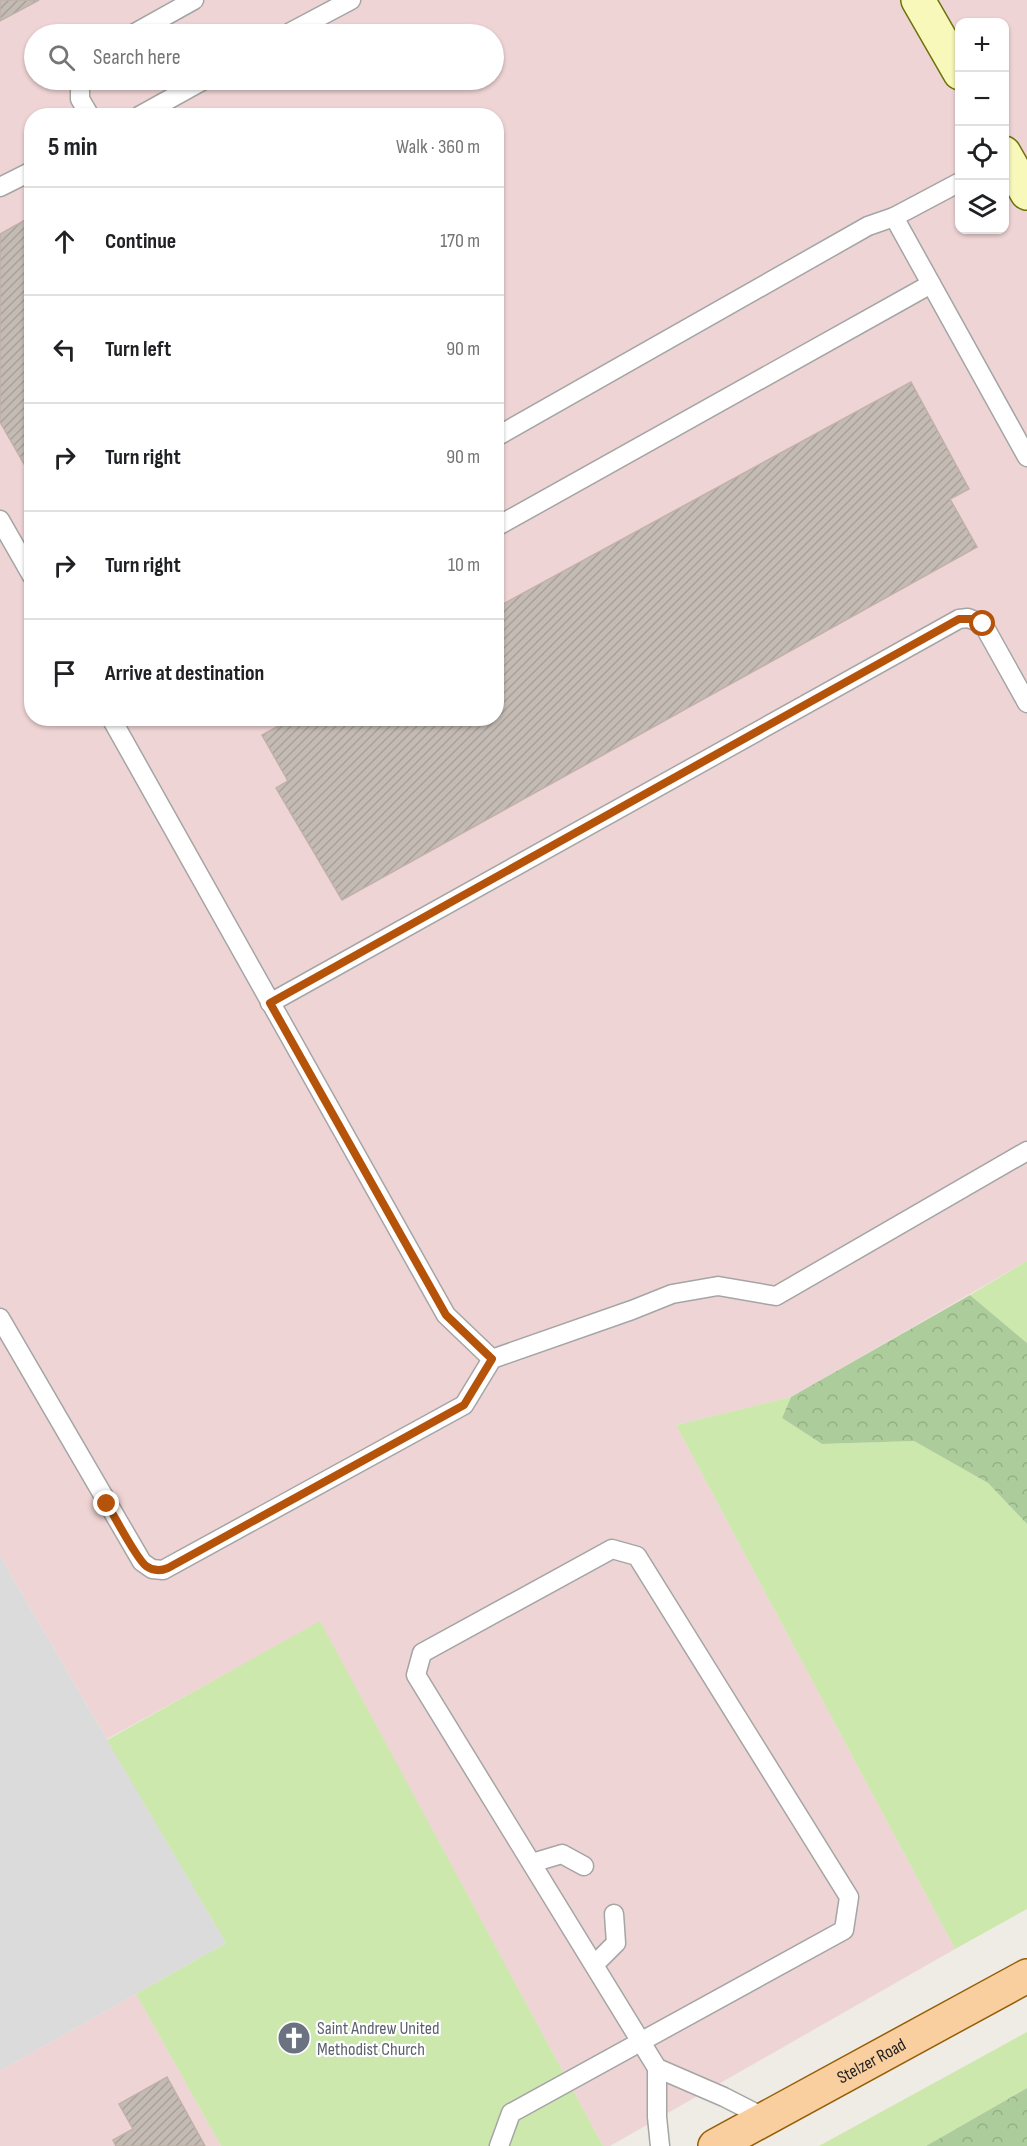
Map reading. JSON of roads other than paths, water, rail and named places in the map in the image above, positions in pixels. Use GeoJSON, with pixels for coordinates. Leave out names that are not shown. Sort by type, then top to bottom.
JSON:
{"type":"FeatureCollection","features":[{"type":"Feature","properties":{"kind":"main road","name":"Stelzer Road"},"geometry":{"type":"LineString","coordinates":[[716,2146],[1027,1976]]}},
{"type":"Feature","properties":{"kind":"street"},"geometry":{"type":"LineString","coordinates":[[918,0],[959,72]]}},
{"type":"Feature","properties":{"kind":"street"},"geometry":{"type":"LineString","coordinates":[[1009,162],[1027,193]]}},
{"type":"Feature","properties":{"kind":"lane"},"geometry":{"type":"LineString","coordinates":[[151,24],[194,0]]}},
{"type":"Feature","properties":{"kind":"lane"},"geometry":{"type":"LineString","coordinates":[[306,24],[351,0]]}},
{"type":"Feature","properties":{"kind":"lane"},"geometry":{"type":"LineString","coordinates":[[81,90],[81,99],[86,108]]}},
{"type":"Feature","properties":{"kind":"lane"},"geometry":{"type":"LineString","coordinates":[[153,108],[186,90]]}},
{"type":"Feature","properties":{"kind":"lane"},"geometry":{"type":"LineString","coordinates":[[0,187],[24,175]]}},
{"type":"Feature","properties":{"kind":"lane"},"geometry":{"type":"LineString","coordinates":[[504,432],[868,226],[894,217],[955,185]]}},
{"type":"Feature","properties":{"kind":"lane"},"geometry":{"type":"LineString","coordinates":[[894,217],[1027,457]]}},
{"type":"Feature","properties":{"kind":"lane"},"geometry":{"type":"LineString","coordinates":[[504,523],[931,284]]}},
{"type":"Feature","properties":{"kind":"lane"},"geometry":{"type":"LineString","coordinates":[[0,520],[24,562]]}},
{"type":"Feature","properties":{"kind":"lane"},"geometry":{"type":"LineString","coordinates":[[270,1003],[959,619],[974,619],[983,624],[1027,703]]}},
{"type":"Feature","properties":{"kind":"lane"},"geometry":{"type":"LineString","coordinates":[[115,726],[446,1315],[492,1359]]}},
{"type":"Feature","properties":{"kind":"lane"},"geometry":{"type":"LineString","coordinates":[[0,1318],[142,1562],[157,1570],[168,1568],[464,1405],[492,1359],[600,1322],[672,1294],[718,1286],[776,1296],[1027,1151]]}},
{"type":"Feature","properties":{"kind":"lane"},"geometry":{"type":"LineString","coordinates":[[499,2146],[511,2113],[642,2042],[844,1930],[849,1897],[637,1556],[612,1549],[422,1653],[416,1675],[595,1965],[642,2042],[657,2068],[657,2117],[660,2146]]}},
{"type":"Feature","properties":{"kind":"lane"},"geometry":{"type":"LineString","coordinates":[[532,1863],[562,1854],[584,1866]]}},
{"type":"Feature","properties":{"kind":"lane"},"geometry":{"type":"LineString","coordinates":[[595,1965],[616,1943],[614,1914]]}},
{"type":"Feature","properties":{"kind":"lane"},"geometry":{"type":"LineString","coordinates":[[657,2068],[724,2097],[767,2119]]}},
{"type":"Feature","properties":{"kind":"place","name":"Saint Andrew United Methodist Church"},"geometry":{"type":"Point","coordinates":[294,2038]}}]}
